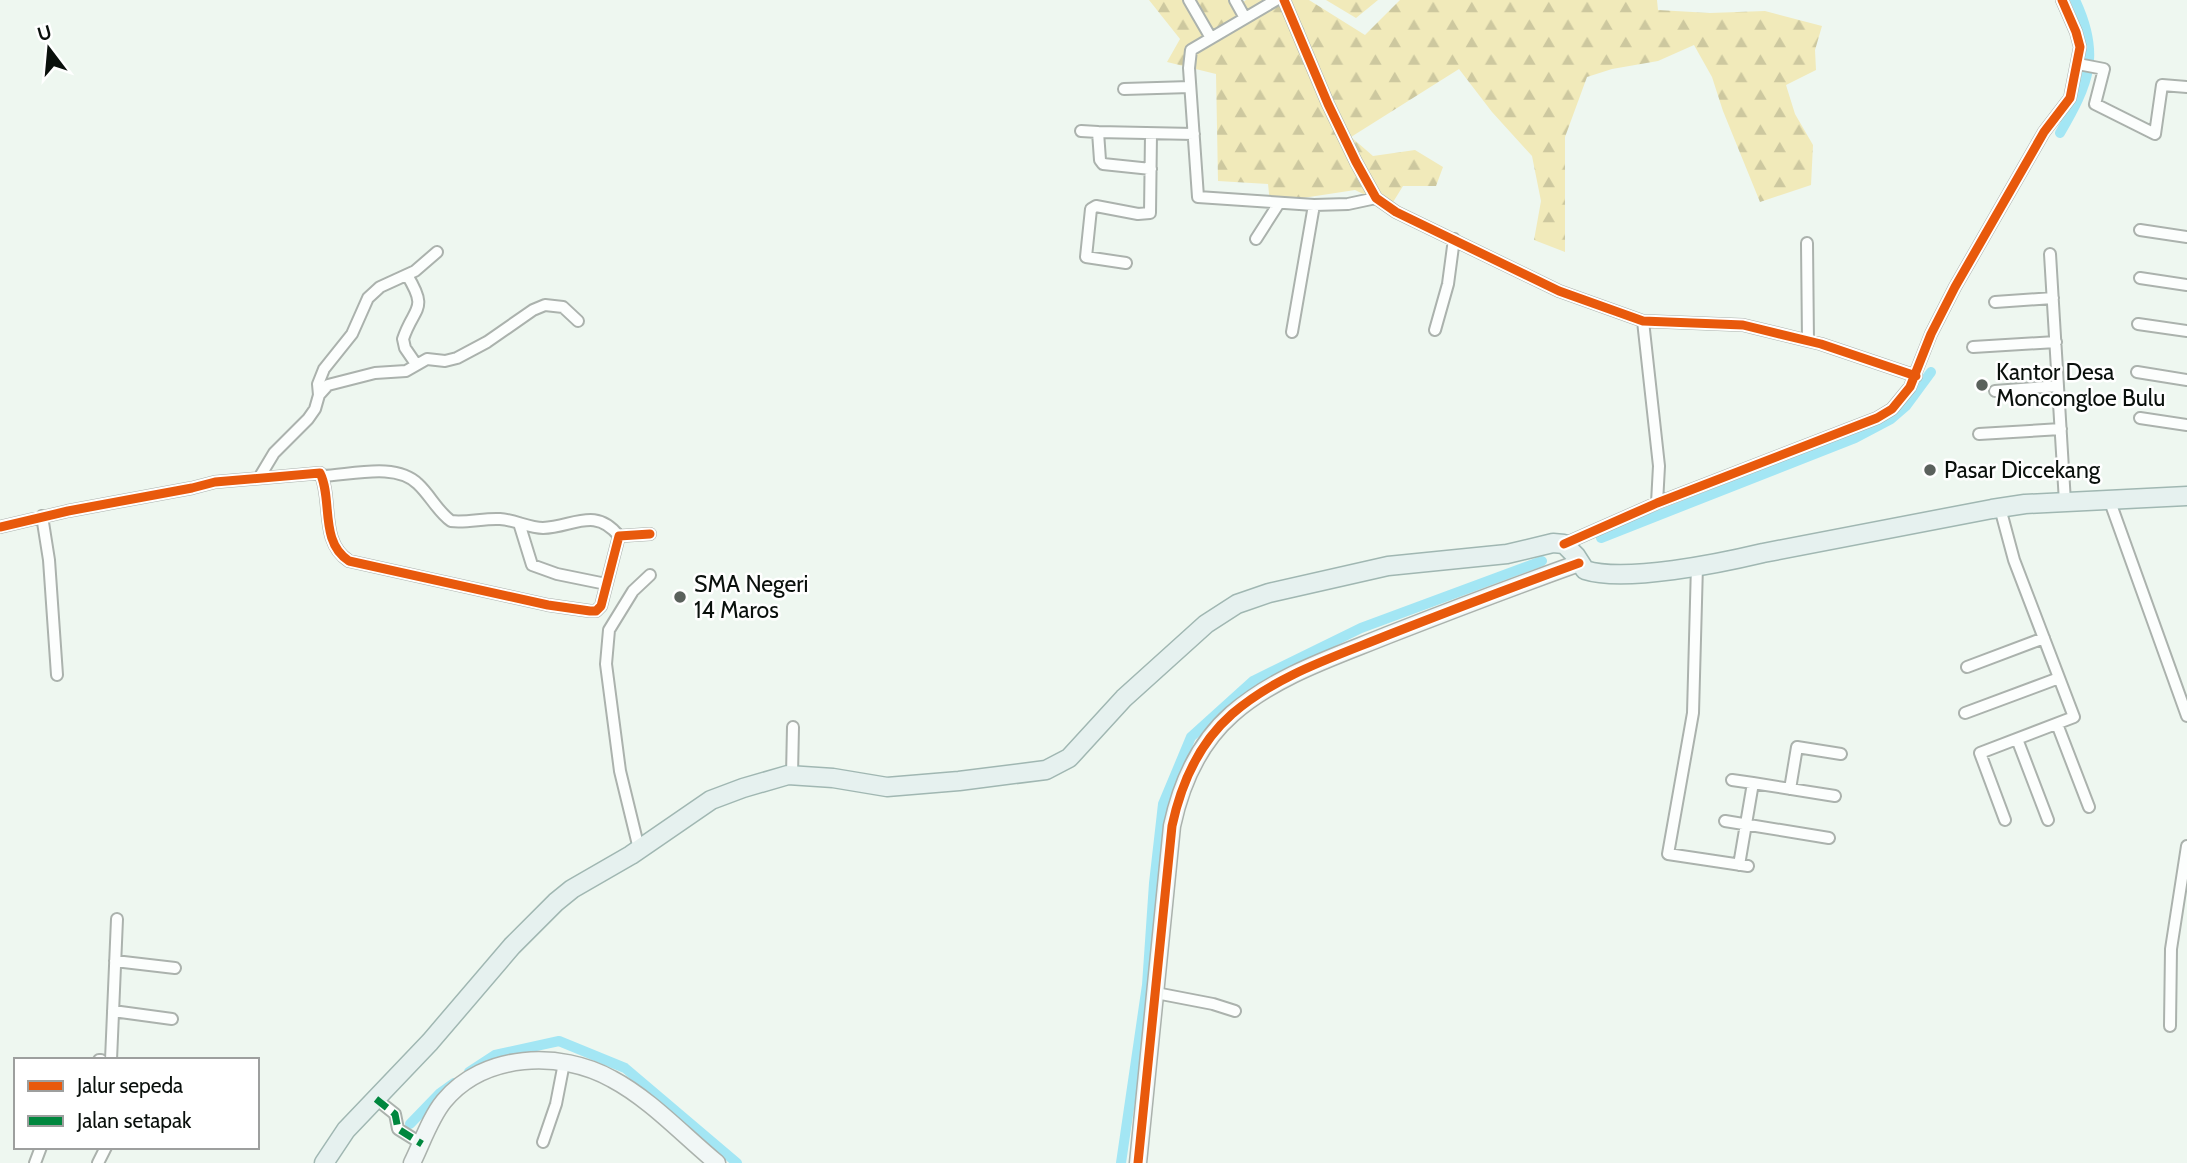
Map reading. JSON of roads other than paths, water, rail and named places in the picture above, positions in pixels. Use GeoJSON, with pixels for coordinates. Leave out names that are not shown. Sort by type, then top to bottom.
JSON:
{"type":"FeatureCollection","features":[{"type":"Feature","properties":{"kind":"main road"},"geometry":{"type":"LineString","coordinates":[[324,1163],[346,1130],[430,1042],[512,946],[549,908],[572,889],[639,849],[712,800],[743,788],[792,775],[834,778],[887,787],[1039,773],[1069,758],[1124,698],[1161,663],[1206,624],[1237,604],[1282,590],[1388,566],[1507,554],[1553,543],[1564,544],[1585,570],[1606,575],[1647,572],[1728,562],[2000,508],[2187,496]]}},
{"type":"Feature","properties":{"kind":"street"},"geometry":{"type":"LineString","coordinates":[[1189,0],[1211,38]]}},
{"type":"Feature","properties":{"kind":"street"},"geometry":{"type":"LineString","coordinates":[[1235,0],[1245,18]]}},
{"type":"Feature","properties":{"kind":"street"},"geometry":{"type":"LineString","coordinates":[[1276,0],[1191,50],[1190,87],[1198,197],[1314,205],[1348,204],[1376,198]]}},
{"type":"Feature","properties":{"kind":"street"},"geometry":{"type":"LineString","coordinates":[[1284,0],[1328,103],[1376,198],[1409,220],[1559,291],[1643,321],[1659,324],[1733,323],[1808,341],[1916,376]]}},
{"type":"Feature","properties":{"kind":"street"},"geometry":{"type":"LineString","coordinates":[[1564,544],[1657,503],[1885,414],[1906,394],[1916,376],[1931,334],[1961,276],[2044,132],[2069,101],[2086,65],[2062,0]]}},
{"type":"Feature","properties":{"kind":"street"},"geometry":{"type":"LineString","coordinates":[[2086,65],[2104,68],[2095,104],[2155,134],[2162,85],[2187,87]]}},
{"type":"Feature","properties":{"kind":"street"},"geometry":{"type":"LineString","coordinates":[[1124,89],[1190,87]]}},
{"type":"Feature","properties":{"kind":"street"},"geometry":{"type":"LineString","coordinates":[[1081,131],[1194,134]]}},
{"type":"Feature","properties":{"kind":"street"},"geometry":{"type":"LineString","coordinates":[[1098,132],[1100,161],[1103,164],[1151,169]]}},
{"type":"Feature","properties":{"kind":"street"},"geometry":{"type":"LineString","coordinates":[[1126,263],[1086,257],[1091,209],[1096,206],[1148,214],[1151,211],[1151,134]]}},
{"type":"Feature","properties":{"kind":"street"},"geometry":{"type":"LineString","coordinates":[[1256,239],[1279,203]]}},
{"type":"Feature","properties":{"kind":"street"},"geometry":{"type":"LineString","coordinates":[[1292,332],[1314,205]]}},
{"type":"Feature","properties":{"kind":"street"},"geometry":{"type":"LineString","coordinates":[[2140,230],[2187,237]]}},
{"type":"Feature","properties":{"kind":"street"},"geometry":{"type":"LineString","coordinates":[[1435,330],[1448,284],[1454,239]]}},
{"type":"Feature","properties":{"kind":"street"},"geometry":{"type":"LineString","coordinates":[[1807,243],[1808,341]]}},
{"type":"Feature","properties":{"kind":"street"},"geometry":{"type":"LineString","coordinates":[[259,478],[274,453],[315,409],[319,395],[318,384],[324,369],[352,334],[368,298],[380,287],[421,267],[437,252]]}},
{"type":"Feature","properties":{"kind":"street"},"geometry":{"type":"LineString","coordinates":[[2050,254],[2065,502]]}},
{"type":"Feature","properties":{"kind":"street"},"geometry":{"type":"LineString","coordinates":[[407,275],[418,293],[419,301],[415,316],[403,338],[405,348],[416,364]]}},
{"type":"Feature","properties":{"kind":"street"},"geometry":{"type":"LineString","coordinates":[[2140,278],[2187,285]]}},
{"type":"Feature","properties":{"kind":"street"},"geometry":{"type":"LineString","coordinates":[[1995,302],[2053,298]]}},
{"type":"Feature","properties":{"kind":"street"},"geometry":{"type":"LineString","coordinates":[[319,395],[335,382],[375,373],[406,371],[427,359],[445,361],[457,358],[545,305],[563,307],[578,321]]}},
{"type":"Feature","properties":{"kind":"street"},"geometry":{"type":"LineString","coordinates":[[1643,321],[1659,466],[1657,503]]}},
{"type":"Feature","properties":{"kind":"street"},"geometry":{"type":"LineString","coordinates":[[2138,324],[2187,331]]}},
{"type":"Feature","properties":{"kind":"street"},"geometry":{"type":"LineString","coordinates":[[1973,347],[2056,342]]}},
{"type":"Feature","properties":{"kind":"street"},"geometry":{"type":"LineString","coordinates":[[2137,372],[2187,380]]}},
{"type":"Feature","properties":{"kind":"street"},"geometry":{"type":"LineString","coordinates":[[1995,391],[2058,386]]}},
{"type":"Feature","properties":{"kind":"street"},"geometry":{"type":"LineString","coordinates":[[2140,418],[2187,425]]}},
{"type":"Feature","properties":{"kind":"street"},"geometry":{"type":"LineString","coordinates":[[1979,434],[2061,429]]}},
{"type":"Feature","properties":{"kind":"street"},"geometry":{"type":"LineString","coordinates":[[0,527],[127,498],[215,482],[313,473],[320,473],[322,476],[398,472],[418,483],[451,521],[500,519],[541,528],[580,520],[603,522],[619,536],[650,534]]}},
{"type":"Feature","properties":{"kind":"street"},"geometry":{"type":"LineString","coordinates":[[322,476],[329,530],[340,554],[349,561],[548,604],[596,611],[601,606],[619,536]]}},
{"type":"Feature","properties":{"kind":"street"},"geometry":{"type":"LineString","coordinates":[[2109,499],[2187,716]]}},
{"type":"Feature","properties":{"kind":"street"},"geometry":{"type":"LineString","coordinates":[[2000,508],[2014,560],[2074,718],[1980,753],[2005,820]]}},
{"type":"Feature","properties":{"kind":"street"},"geometry":{"type":"LineString","coordinates":[[42,516],[49,559],[57,675]]}},
{"type":"Feature","properties":{"kind":"street"},"geometry":{"type":"LineString","coordinates":[[519,523],[532,565],[557,575],[606,584]]}},
{"type":"Feature","properties":{"kind":"street"},"geometry":{"type":"LineString","coordinates":[[1138,1163],[1171,835],[1176,810],[1199,753],[1225,721],[1280,679],[1579,563]]}},
{"type":"Feature","properties":{"kind":"street"},"geometry":{"type":"LineString","coordinates":[[1697,565],[1693,713],[1668,854],[1744,866],[1746,824],[1753,783]]}},
{"type":"Feature","properties":{"kind":"street"},"geometry":{"type":"LineString","coordinates":[[639,849],[620,772],[606,664],[609,630],[635,587],[650,575]]}},
{"type":"Feature","properties":{"kind":"street"},"geometry":{"type":"LineString","coordinates":[[1967,667],[2044,638]]}},
{"type":"Feature","properties":{"kind":"street"},"geometry":{"type":"LineString","coordinates":[[1965,713],[2059,678]]}},
{"type":"Feature","properties":{"kind":"street"},"geometry":{"type":"LineString","coordinates":[[2057,724],[2089,807]]}},
{"type":"Feature","properties":{"kind":"street"},"geometry":{"type":"LineString","coordinates":[[792,775],[793,727]]}},
{"type":"Feature","properties":{"kind":"street"},"geometry":{"type":"LineString","coordinates":[[2017,739],[2048,820]]}},
{"type":"Feature","properties":{"kind":"street"},"geometry":{"type":"LineString","coordinates":[[1790,789],[1797,747],[1840,754]]}},
{"type":"Feature","properties":{"kind":"street"},"geometry":{"type":"LineString","coordinates":[[1732,780],[1835,796]]}},
{"type":"Feature","properties":{"kind":"street"},"geometry":{"type":"LineString","coordinates":[[1725,821],[1829,838]]}},
{"type":"Feature","properties":{"kind":"street"},"geometry":{"type":"LineString","coordinates":[[2170,1026],[2171,950],[2187,846]]}},
{"type":"Feature","properties":{"kind":"street"},"geometry":{"type":"LineString","coordinates":[[111,1058],[117,919]]}},
{"type":"Feature","properties":{"kind":"street"},"geometry":{"type":"LineString","coordinates":[[115,961],[174,968]]}},
{"type":"Feature","properties":{"kind":"street"},"geometry":{"type":"LineString","coordinates":[[1156,993],[1236,1011]]}},
{"type":"Feature","properties":{"kind":"street"},"geometry":{"type":"LineString","coordinates":[[113,1011],[172,1019]]}},
{"type":"Feature","properties":{"kind":"street"},"geometry":{"type":"LineString","coordinates":[[412,1163],[417,1140],[445,1100],[481,1072],[511,1062],[564,1063],[602,1074],[632,1091],[717,1163]]}},
{"type":"Feature","properties":{"kind":"street"},"geometry":{"type":"LineString","coordinates":[[543,1142],[556,1104],[564,1063]]}},
{"type":"Feature","properties":{"kind":"street"},"geometry":{"type":"LineString","coordinates":[[376,1099],[395,1114],[397,1126],[401,1131],[417,1140]]}},
{"type":"Feature","properties":{"kind":"waterway"},"geometry":{"type":"LineString","coordinates":[[2060,133],[2078,99],[2088,68],[2088,37],[2075,0]]}},
{"type":"Feature","properties":{"kind":"waterway"},"geometry":{"type":"LineString","coordinates":[[1601,538],[1855,438],[1891,419],[1906,406],[1931,372]]}},
{"type":"Feature","properties":{"kind":"waterway"},"geometry":{"type":"LineString","coordinates":[[1121,1163],[1147,985],[1163,804],[1191,737],[1253,681],[1361,628],[1542,561]]}},
{"type":"Feature","properties":{"kind":"waterway"},"geometry":{"type":"LineString","coordinates":[[469,1072],[495,1055],[559,1041],[625,1068],[737,1163]]}},
{"type":"Feature","properties":{"kind":"waterway"},"geometry":{"type":"LineString","coordinates":[[410,1124],[440,1093],[454,1083]]}},
{"type":"Feature","properties":{"kind":"place","name":"Kantor Desa Moncongloe Bulu"},"geometry":{"type":"Point","coordinates":[1982,385]}},
{"type":"Feature","properties":{"kind":"place","name":"Pasar Diccekang"},"geometry":{"type":"Point","coordinates":[1930,470]}},
{"type":"Feature","properties":{"kind":"place","name":"SMA Negeri 14 Maros"},"geometry":{"type":"Point","coordinates":[680,597]}}]}
